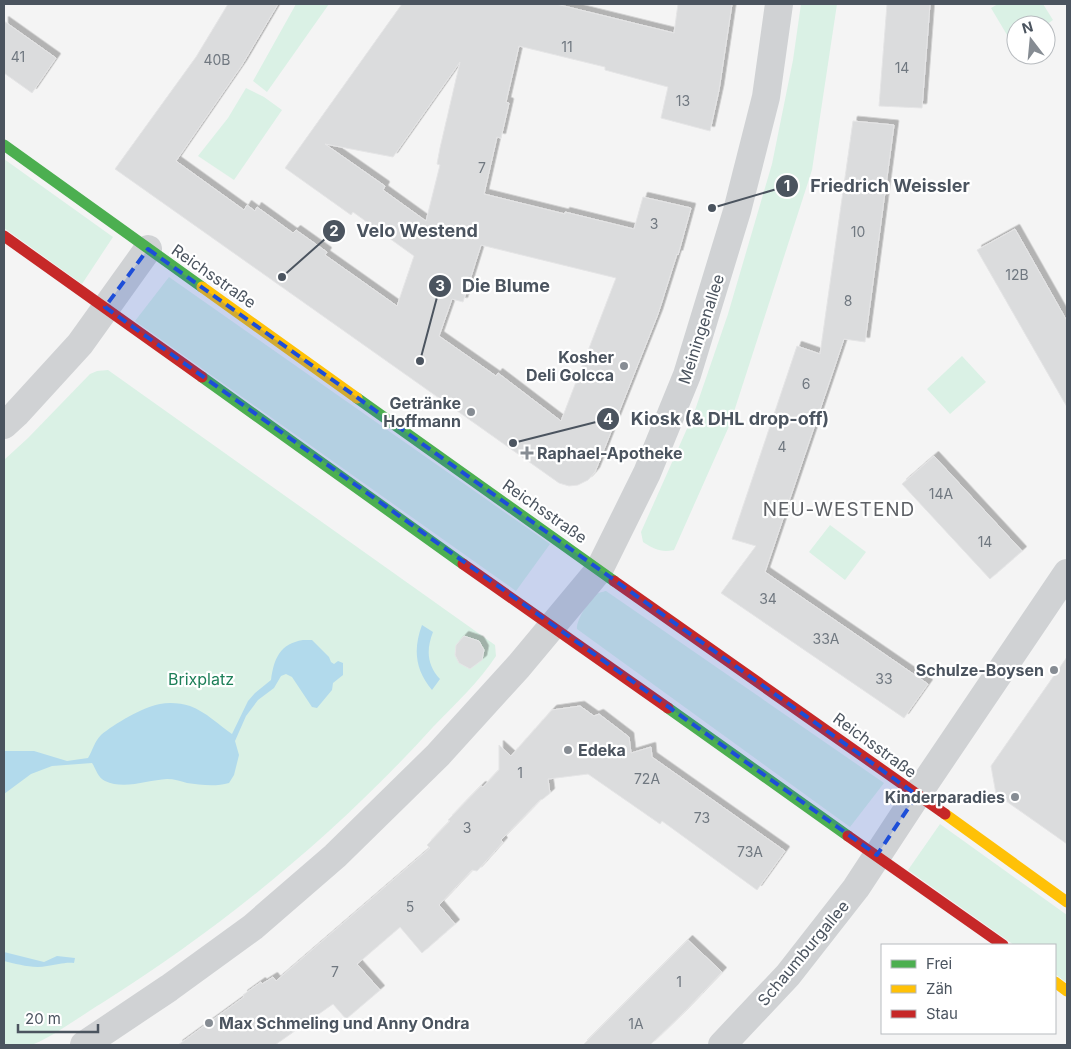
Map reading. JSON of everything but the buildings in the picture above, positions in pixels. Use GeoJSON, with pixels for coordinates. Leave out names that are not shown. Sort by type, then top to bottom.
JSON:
{"type":"FeatureCollection","features":[{"type":"Feature","properties":{"kind":"main road","name":"Reichsstraße"},"geometry":{"type":"LineString","coordinates":[[4,145],[1067,902]]}},
{"type":"Feature","properties":{"kind":"main road"},"geometry":{"type":"LineString","coordinates":[[4,236],[1002,944]]}},
{"type":"Feature","properties":{"kind":"main road"},"geometry":{"type":"LineString","coordinates":[[1056,983],[1067,991]]}},
{"type":"Feature","properties":{"kind":"street","name":"Meiningenallee"},"geometry":{"type":"LineString","coordinates":[[551,626],[599,570],[647,474],[687,376],[737,211],[766,97],[780,4]]}},
{"type":"Feature","properties":{"kind":"street"},"geometry":{"type":"LineString","coordinates":[[4,425],[80,344],[148,249]]}},
{"type":"Feature","properties":{"kind":"street","name":"Schaumburgallee"},"geometry":{"type":"LineString","coordinates":[[722,1045],[788,975],[856,888],[1067,573]]}},
{"type":"Feature","properties":{"kind":"street"},"geometry":{"type":"LineString","coordinates":[[84,1045],[169,988],[261,921],[335,856],[438,755],[518,667],[551,626]]}},
{"type":"Feature","properties":{"kind":"highlighted area"},"geometry":{"type":"Polygon","coordinates":[[[148,249],[917,795],[877,855],[105,307],[148,249]]]}},
{"type":"Feature","properties":{"kind":"green space"},"geometry":{"type":"Polygon","coordinates":[[[296,4],[329,4],[267,92],[253,81],[296,4]]]}},
{"type":"Feature","properties":{"kind":"green space"},"geometry":{"type":"Polygon","coordinates":[[[801,4],[837,4],[812,170],[730,424],[674,550],[658,550],[643,542],[641,532],[694,413],[728,314],[772,164],[793,60],[801,4]]]}},
{"type":"Feature","properties":{"kind":"green space"},"geometry":{"type":"Polygon","coordinates":[[[998,4],[1043,4],[1050,15],[1006,15],[1006,33],[991,8],[998,4]]]}},
{"type":"Feature","properties":{"kind":"green space"},"geometry":{"type":"Polygon","coordinates":[[[246,88],[264,97],[282,110],[234,180],[198,156],[228,118],[246,88]]]}},
{"type":"Feature","properties":{"kind":"green space"},"geometry":{"type":"Polygon","coordinates":[[[4,159],[113,237],[82,284],[4,228],[4,159]]]}},
{"type":"Feature","properties":{"kind":"green space"},"geometry":{"type":"Polygon","coordinates":[[[169,277],[550,544],[516,591],[135,321],[169,277]]]}},
{"type":"Feature","properties":{"kind":"green space"},"geometry":{"type":"Polygon","coordinates":[[[962,356],[986,382],[950,414],[927,389],[962,356]]]}},
{"type":"Feature","properties":{"kind":"green space","name":"Brixplatz"},"geometry":{"type":"Polygon","coordinates":[[[108,370],[495,645],[496,656],[466,693],[358,804],[318,841],[235,910],[147,974],[50,1036],[31,1045],[4,1045],[4,460],[90,374],[108,370]]]}},
{"type":"Feature","properties":{"kind":"green space"},"geometry":{"type":"Polygon","coordinates":[[[830,525],[866,552],[845,580],[809,552],[830,525]]]}},
{"type":"Feature","properties":{"kind":"green space"},"geometry":{"type":"Polygon","coordinates":[[[606,591],[884,783],[850,827],[577,629],[581,615],[588,604],[598,593],[606,591]]]}},
{"type":"Feature","properties":{"kind":"green space"},"geometry":{"type":"Polygon","coordinates":[[[940,824],[1067,915],[1067,983],[1056,975],[1056,944],[1013,944],[908,870],[940,824]]]}},
{"type":"Feature","properties":{"kind":"water"},"geometry":{"type":"Polygon","coordinates":[[[422,625],[433,632],[429,645],[429,657],[432,668],[440,679],[432,690],[422,675],[417,659],[417,642],[422,625]]]}},
{"type":"Feature","properties":{"kind":"water"},"geometry":{"type":"Polygon","coordinates":[[[303,640],[312,640],[334,664],[338,661],[343,663],[343,675],[333,683],[332,690],[317,708],[312,707],[292,677],[286,674],[281,676],[274,688],[258,700],[246,716],[235,741],[239,755],[234,775],[229,783],[203,785],[167,779],[128,785],[112,784],[101,778],[92,763],[52,766],[31,774],[4,794],[4,751],[34,751],[67,761],[88,758],[97,740],[113,726],[129,716],[164,703],[190,706],[207,715],[232,734],[248,701],[271,680],[276,659],[280,653],[289,645],[303,640]]]}},
{"type":"Feature","properties":{"kind":"water"},"geometry":{"type":"Polygon","coordinates":[[[4,952],[44,962],[57,956],[75,958],[74,963],[31,967],[4,961],[4,952]]]}},
{"type":"Feature","properties":{"kind":"traffic: fast"},"geometry":{"type":"LineString","coordinates":[[4,145],[202,287]]}},
{"type":"Feature","properties":{"kind":"traffic: fast"},"geometry":{"type":"LineString","coordinates":[[202,377],[463,564]]}},
{"type":"Feature","properties":{"kind":"traffic: fast"},"geometry":{"type":"LineString","coordinates":[[357,398],[614,581]]}},
{"type":"Feature","properties":{"kind":"traffic: fast"},"geometry":{"type":"LineString","coordinates":[[668,708],[848,836]]}},
{"type":"Feature","properties":{"kind":"traffic: slow"},"geometry":{"type":"LineString","coordinates":[[202,287],[357,398]]}},
{"type":"Feature","properties":{"kind":"traffic: slow"},"geometry":{"type":"LineString","coordinates":[[945,814],[1067,902]]}},
{"type":"Feature","properties":{"kind":"traffic: slow"},"geometry":{"type":"LineString","coordinates":[[1056,983],[1067,991]]}},
{"type":"Feature","properties":{"kind":"traffic: jam"},"geometry":{"type":"LineString","coordinates":[[4,236],[202,377]]}},
{"type":"Feature","properties":{"kind":"traffic: jam"},"geometry":{"type":"LineString","coordinates":[[463,564],[668,708]]}},
{"type":"Feature","properties":{"kind":"traffic: jam"},"geometry":{"type":"LineString","coordinates":[[614,581],[945,814]]}},
{"type":"Feature","properties":{"kind":"traffic: jam"},"geometry":{"type":"LineString","coordinates":[[848,836],[1002,944]]}},
{"type":"Feature","properties":{"kind":"place","name":"Friedrich Weissler"},"geometry":{"type":"Point","coordinates":[712,208]}},
{"type":"Feature","properties":{"kind":"place","name":"Velo Westend"},"geometry":{"type":"Point","coordinates":[282,277]}},
{"type":"Feature","properties":{"kind":"place","name":"Die Blume"},"geometry":{"type":"Point","coordinates":[420,361]}},
{"type":"Feature","properties":{"kind":"place","name":"Kosher Deli Golcca"},"geometry":{"type":"Point","coordinates":[624,366]}},
{"type":"Feature","properties":{"kind":"place","name":"Getränke Hoffmann"},"geometry":{"type":"Point","coordinates":[471,412]}},
{"type":"Feature","properties":{"kind":"place","name":"Kiosk (& DHL drop-off)"},"geometry":{"type":"Point","coordinates":[513,443]}},
{"type":"Feature","properties":{"kind":"place","name":"Raphael-Apotheke"},"geometry":{"type":"Point","coordinates":[527,453]}},
{"type":"Feature","properties":{"kind":"place","name":"Schulze-Boysen"},"geometry":{"type":"Point","coordinates":[1054,670]}},
{"type":"Feature","properties":{"kind":"place","name":"Edeka"},"geometry":{"type":"Point","coordinates":[568,750]}},
{"type":"Feature","properties":{"kind":"place","name":"Kinderparadies"},"geometry":{"type":"Point","coordinates":[1015,797]}},
{"type":"Feature","properties":{"kind":"place","name":"Max Schmeling und Anny Ondra"},"geometry":{"type":"Point","coordinates":[209,1023]}},
{"type":"Feature","properties":{"kind":"district","name":"NEU-WESTEND"},"geometry":{"type":"Point","coordinates":[839,509]}}]}
